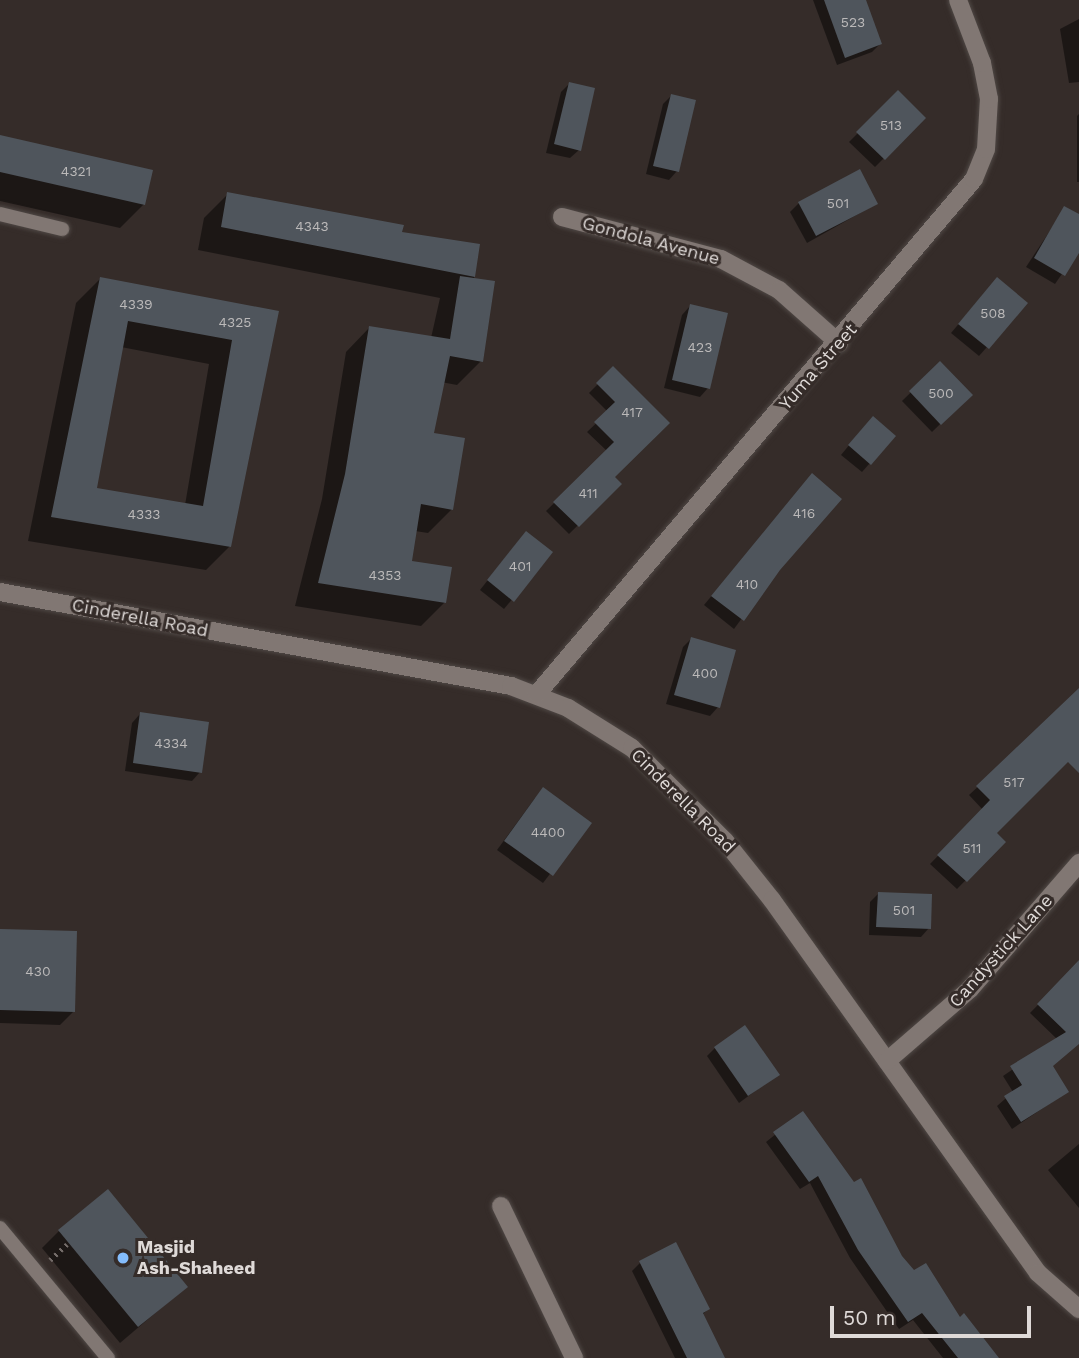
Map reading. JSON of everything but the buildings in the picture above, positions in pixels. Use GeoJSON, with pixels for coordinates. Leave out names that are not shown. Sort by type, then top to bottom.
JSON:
{"type":"FeatureCollection","features":[{"type":"Feature","properties":{"kind":"street","name":"Yuma Street"},"geometry":{"type":"LineString","coordinates":[[537,694],[966,193],[986,149],[989,99],[982,63],[958,0]]}},
{"type":"Feature","properties":{"kind":"street","name":"Gondola Avenue"},"geometry":{"type":"LineString","coordinates":[[562,217],[721,259],[779,290],[839,343]]}},
{"type":"Feature","properties":{"kind":"street","name":"Cinderella Road"},"geometry":{"type":"LineString","coordinates":[[0,592],[537,694],[569,708],[632,748],[710,825],[772,900],[1038,1273],[1079,1309]]}},
{"type":"Feature","properties":{"kind":"street","name":"Candystick Lane"},"geometry":{"type":"LineString","coordinates":[[887,1061],[970,989],[1079,863]]}},
{"type":"Feature","properties":{"kind":"street"},"geometry":{"type":"LineString","coordinates":[[501,1206],[574,1358]]}},
{"type":"Feature","properties":{"kind":"lane"},"geometry":{"type":"LineString","coordinates":[[0,214],[62,229]]}},
{"type":"Feature","properties":{"kind":"lane"},"geometry":{"type":"LineString","coordinates":[[0,1228],[108,1358]]}},
{"type":"Feature","properties":{"kind":"place","name":"Masjid Ash-Shaheed"},"geometry":{"type":"Point","coordinates":[123,1258]}}]}
